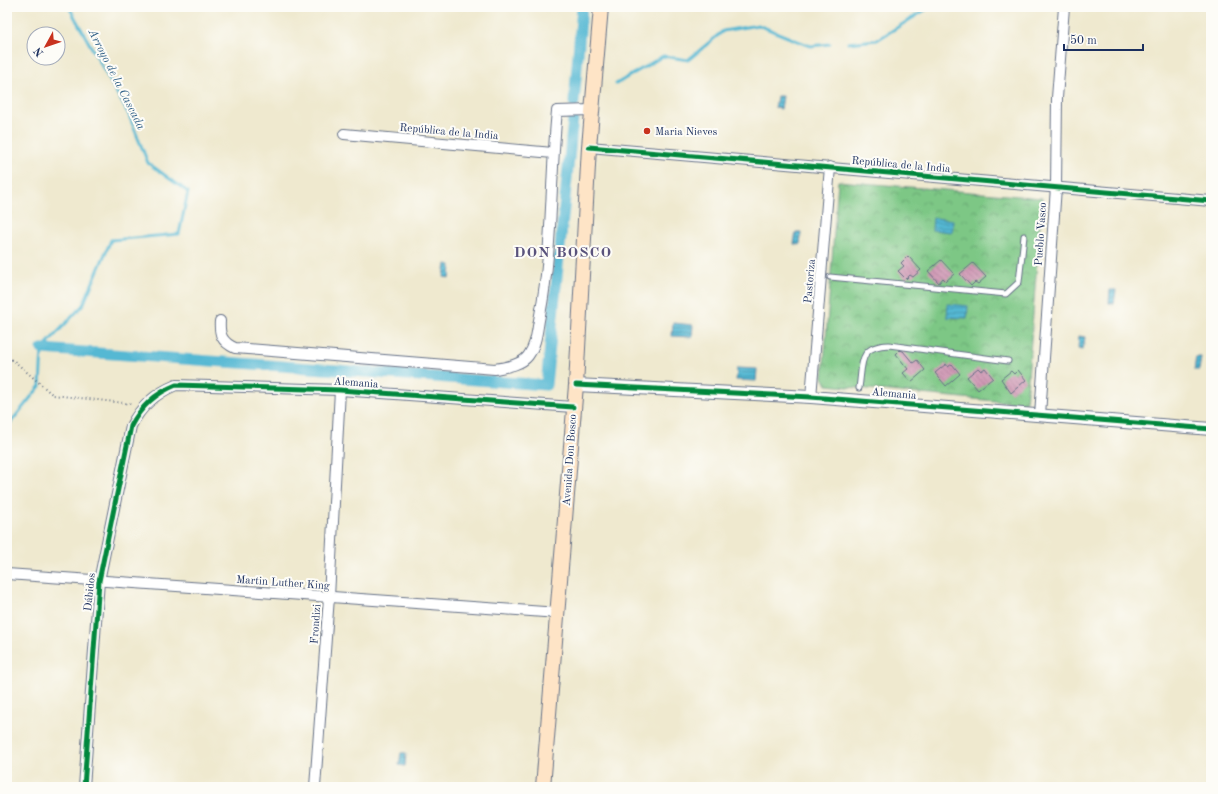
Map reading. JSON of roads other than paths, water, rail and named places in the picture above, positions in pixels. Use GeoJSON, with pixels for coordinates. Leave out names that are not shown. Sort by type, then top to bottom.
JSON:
{"type":"FeatureCollection","features":[{"type":"Feature","properties":{"kind":"main road","name":"Avenida Don Bosco"},"geometry":{"type":"LineString","coordinates":[[543,787],[576,385],[589,147],[601,7]]}},
{"type":"Feature","properties":{"kind":"street","name":"Pueblo Vasco"},"geometry":{"type":"LineString","coordinates":[[1040,415],[1056,187],[1057,98],[1064,7]]}},
{"type":"Feature","properties":{"kind":"street"},"geometry":{"type":"LineString","coordinates":[[220,321],[219,333],[225,343],[235,348],[495,369],[513,366],[528,357],[534,345],[545,290],[551,221],[553,153],[557,111],[592,110]]}},
{"type":"Feature","properties":{"kind":"street","name":"República de la India"},"geometry":{"type":"LineString","coordinates":[[344,134],[553,153]]}},
{"type":"Feature","properties":{"kind":"street","name":"República de la India"},"geometry":{"type":"LineString","coordinates":[[589,147],[1211,201]]}},
{"type":"Feature","properties":{"kind":"street","name":"Pastoriza"},"geometry":{"type":"LineString","coordinates":[[811,397],[830,168]]}},
{"type":"Feature","properties":{"kind":"street","name":"Alemania"},"geometry":{"type":"LineString","coordinates":[[144,406],[164,389],[176,385],[340,390],[574,407]]}},
{"type":"Feature","properties":{"kind":"street","name":"Alemania"},"geometry":{"type":"LineString","coordinates":[[576,385],[811,397],[1211,429]]}},
{"type":"Feature","properties":{"kind":"street","name":"Frondizi"},"geometry":{"type":"LineString","coordinates":[[315,787],[329,597],[340,390]]}},
{"type":"Feature","properties":{"kind":"street","name":"Dábidos"},"geometry":{"type":"LineString","coordinates":[[84,787],[100,581],[130,426],[144,406]]}},
{"type":"Feature","properties":{"kind":"street","name":"Martin Luther King"},"geometry":{"type":"LineString","coordinates":[[7,574],[558,614]]}},
{"type":"Feature","properties":{"kind":"lane"},"geometry":{"type":"LineString","coordinates":[[830,277],[1006,294],[1019,282],[1024,236]]}},
{"type":"Feature","properties":{"kind":"lane"},"geometry":{"type":"LineString","coordinates":[[859,388],[864,357],[870,348],[879,346],[889,345],[1008,361]]}},
{"type":"Feature","properties":{"kind":"water"},"geometry":{"type":"Polygon","coordinates":[[[777,96],[783,96],[781,109],[775,108],[777,96]]]}},
{"type":"Feature","properties":{"kind":"water"},"geometry":{"type":"Polygon","coordinates":[[[933,218],[953,220],[952,232],[932,230],[933,218]]]}},
{"type":"Feature","properties":{"kind":"water"},"geometry":{"type":"Polygon","coordinates":[[[796,232],[801,232],[800,245],[794,244],[796,232]]]}},
{"type":"Feature","properties":{"kind":"water"},"geometry":{"type":"Polygon","coordinates":[[[446,264],[451,265],[450,278],[444,277],[446,264]]]}},
{"type":"Feature","properties":{"kind":"water"},"geometry":{"type":"Polygon","coordinates":[[[1110,290],[1116,290],[1114,304],[1109,303],[1110,290]]]}},
{"type":"Feature","properties":{"kind":"water"},"geometry":{"type":"Polygon","coordinates":[[[948,304],[968,306],[967,318],[947,317],[948,304]]]}},
{"type":"Feature","properties":{"kind":"water"},"geometry":{"type":"Polygon","coordinates":[[[673,323],[693,325],[692,337],[672,336],[673,323]]]}},
{"type":"Feature","properties":{"kind":"water"},"geometry":{"type":"Polygon","coordinates":[[[1079,336],[1085,337],[1083,350],[1078,349],[1079,336]]]}},
{"type":"Feature","properties":{"kind":"water"},"geometry":{"type":"Polygon","coordinates":[[[1196,357],[1201,357],[1199,370],[1194,370],[1196,357]]]}},
{"type":"Feature","properties":{"kind":"water"},"geometry":{"type":"Polygon","coordinates":[[[737,368],[757,369],[756,381],[736,380],[737,368]]]}},
{"type":"Feature","properties":{"kind":"water"},"geometry":{"type":"Polygon","coordinates":[[[401,753],[406,753],[405,766],[399,765],[401,753]]]}},
{"type":"Feature","properties":{"kind":"waterway","name":"Arroyo de la Cascada"},"geometry":{"type":"LineString","coordinates":[[7,427],[40,386],[42,349],[83,305],[111,240],[179,234],[188,192],[148,163],[128,113],[69,7]]}},
{"type":"Feature","properties":{"kind":"waterway"},"geometry":{"type":"LineString","coordinates":[[574,102],[582,7]]}},
{"type":"Feature","properties":{"kind":"waterway"},"geometry":{"type":"LineString","coordinates":[[848,43],[877,40],[930,7]]}},
{"type":"Feature","properties":{"kind":"waterway"},"geometry":{"type":"LineString","coordinates":[[616,84],[663,56],[688,60],[723,31],[758,25],[810,46],[830,44]]}},
{"type":"Feature","properties":{"kind":"waterway"},"geometry":{"type":"LineString","coordinates":[[42,349],[546,385],[573,119]]}},
{"type":"Feature","properties":{"kind":"place","name":"Maria Nieves"},"geometry":{"type":"Point","coordinates":[647,131]}},
{"type":"Feature","properties":{"kind":"district","name":"DON BOSCO"},"geometry":{"type":"Point","coordinates":[563,252]}}]}
